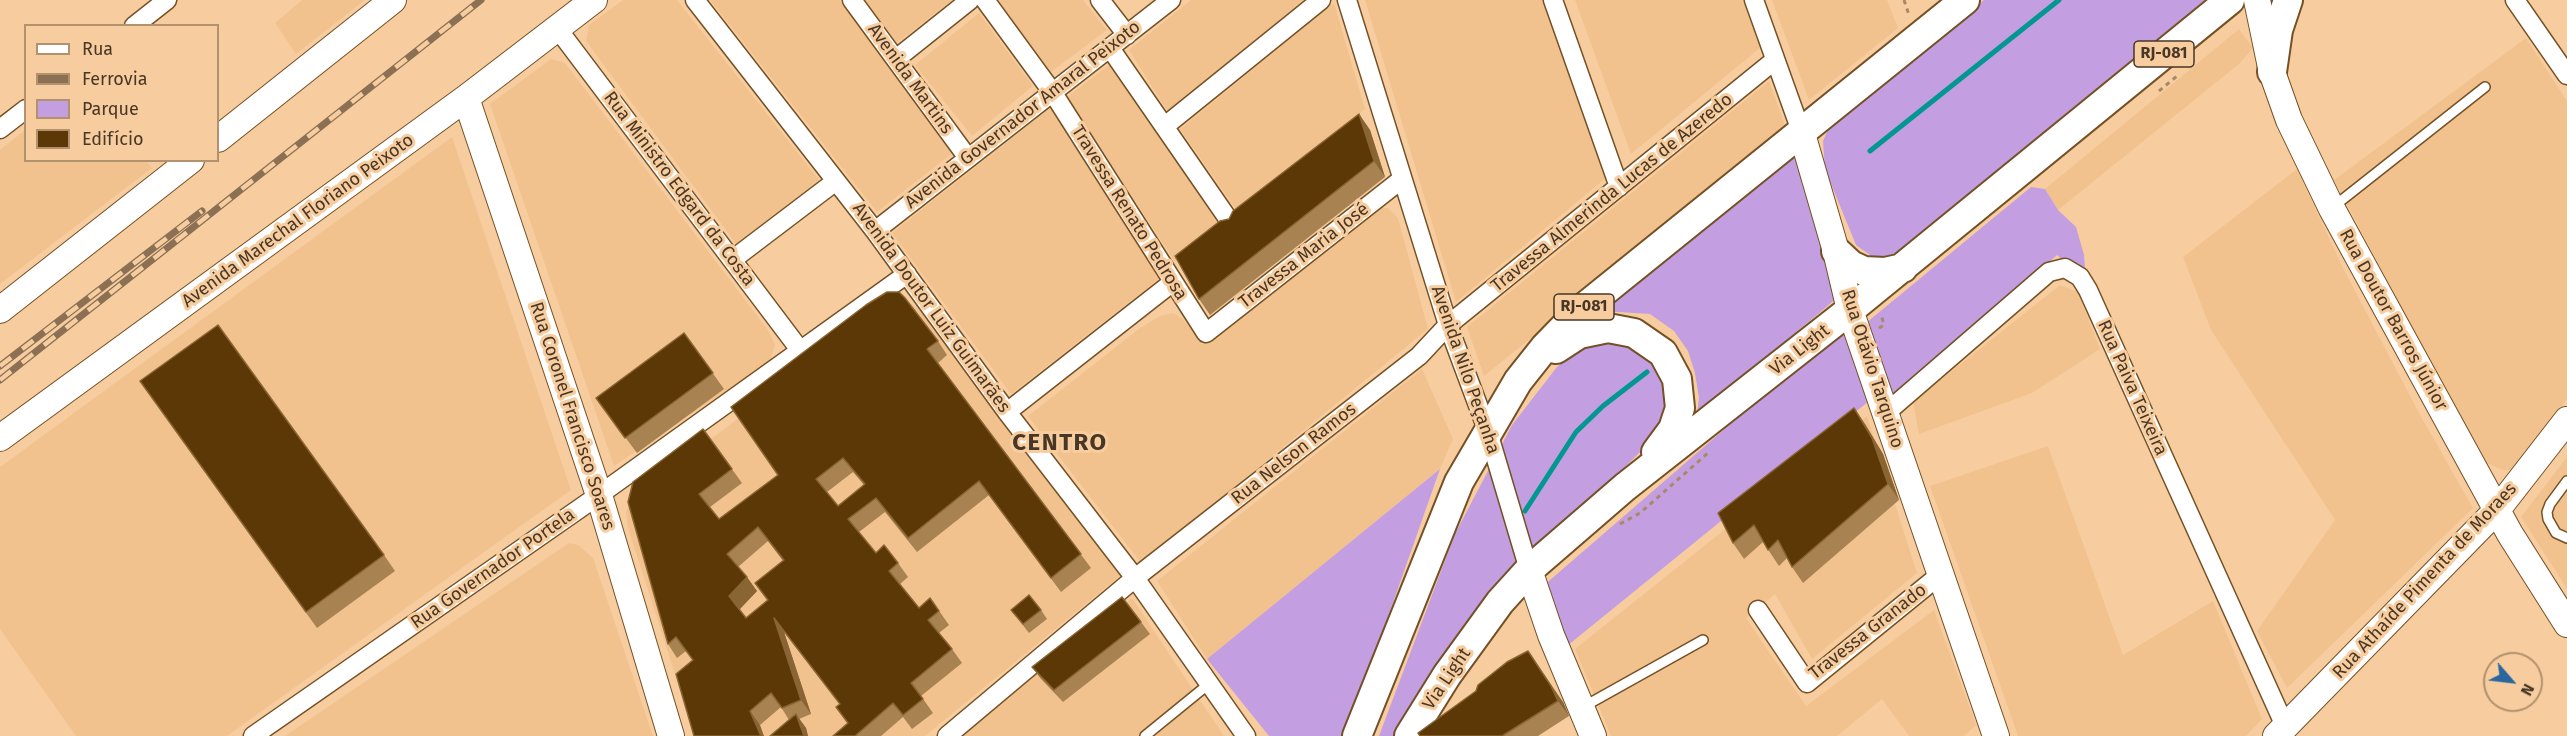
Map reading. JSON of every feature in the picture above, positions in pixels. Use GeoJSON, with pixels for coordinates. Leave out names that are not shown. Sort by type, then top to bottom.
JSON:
{"type":"FeatureCollection","features":[{"type":"Feature","properties":{"kind":"main road"},"geometry":{"type":"LineString","coordinates":[[219,138],[393,0]]}},
{"type":"Feature","properties":{"kind":"main road","name":"Avenida Marechal Floriano Peixoto"},"geometry":{"type":"LineString","coordinates":[[0,438],[466,98],[594,0]]}},
{"type":"Feature","properties":{"kind":"main road","name":"RJ-081"},"geometry":{"type":"LineString","coordinates":[[1357,736],[1459,482],[1518,381],[1545,347],[1582,309],[1802,134],[1965,0]]}},
{"type":"Feature","properties":{"kind":"main road","name":"Via Light"},"geometry":{"type":"LineString","coordinates":[[1409,736],[1448,675],[1500,602],[1529,570],[1625,487],[1850,310],[2230,0]]}},
{"type":"Feature","properties":{"kind":"main road","name":"Rua Doutor Barros Júnior"},"geometry":{"type":"LineString","coordinates":[[2256,0],[2272,72],[2289,120],[2332,209],[2497,510],[2567,624]]}},
{"type":"Feature","properties":{"kind":"main road"},"geometry":{"type":"LineString","coordinates":[[2272,72],[2278,30],[2288,0]]}},
{"type":"Feature","properties":{"kind":"main road","name":"Rua Coronel Francisco Soares"},"geometry":{"type":"LineString","coordinates":[[466,98],[599,495],[671,736]]}},
{"type":"Feature","properties":{"kind":"main road","name":"Rua Otávio Tarquino"},"geometry":{"type":"LineString","coordinates":[[1802,134],[1836,251],[1850,310],[1941,573],[1990,732]]}},
{"type":"Feature","properties":{"kind":"main road"},"geometry":{"type":"LineString","coordinates":[[0,309],[188,162]]}},
{"type":"Feature","properties":{"kind":"main road"},"geometry":{"type":"LineString","coordinates":[[1836,251],[1851,265],[1864,271],[1885,272],[1903,267]]}},
{"type":"Feature","properties":{"kind":"main road"},"geometry":{"type":"LineString","coordinates":[[1518,381],[1564,343],[1595,329],[1616,328],[1634,333],[1663,352],[1674,369],[1680,390],[1678,420],[1665,442],[1625,487]]}},
{"type":"Feature","properties":{"kind":"main road","name":"Rua Athaíde Pimenta de Moraes"},"geometry":{"type":"LineString","coordinates":[[2281,731],[2497,510],[2567,420]]}},
{"type":"Feature","properties":{"kind":"main road","name":"Avenida Nilo Peçanha"},"geometry":{"type":"LineString","coordinates":[[1529,570],[1551,635],[1593,736]]}},
{"type":"Feature","properties":{"kind":"street"},"geometry":{"type":"LineString","coordinates":[[137,24],[167,0]]}},
{"type":"Feature","properties":{"kind":"street","name":"Avenida Doutor Luiz Guimarães"},"geometry":{"type":"LineString","coordinates":[[695,0],[875,231],[1007,412],[1135,578],[1246,736]]}},
{"type":"Feature","properties":{"kind":"street","name":"Avenida Martins"},"geometry":{"type":"LineString","coordinates":[[852,0],[968,158]]}},
{"type":"Feature","properties":{"kind":"street"},"geometry":{"type":"LineString","coordinates":[[896,59],[970,0]]}},
{"type":"Feature","properties":{"kind":"street","name":"Travessa Renato Pedrosa"},"geometry":{"type":"LineString","coordinates":[[985,0],[1053,93],[1206,333]]}},
{"type":"Feature","properties":{"kind":"street"},"geometry":{"type":"LineString","coordinates":[[1100,0],[1127,35]]}},
{"type":"Feature","properties":{"kind":"street","name":"Avenida Governador Amaral Peixoto"},"geometry":{"type":"LineString","coordinates":[[875,231],[1170,0]]}},
{"type":"Feature","properties":{"kind":"street"},"geometry":{"type":"LineString","coordinates":[[1165,126],[1321,0]]}},
{"type":"Feature","properties":{"kind":"street","name":"Avenida Nilo Peçanha"},"geometry":{"type":"LineString","coordinates":[[1347,0],[1448,325],[1488,432],[1529,570]]}},
{"type":"Feature","properties":{"kind":"street"},"geometry":{"type":"LineString","coordinates":[[1553,0],[1619,187]]}},
{"type":"Feature","properties":{"kind":"street","name":"Rua Otávio Tarquino"},"geometry":{"type":"LineString","coordinates":[[1754,0],[1802,134]]}},
{"type":"Feature","properties":{"kind":"street"},"geometry":{"type":"LineString","coordinates":[[2515,0],[2567,75]]}},
{"type":"Feature","properties":{"kind":"street","name":"Rua Ministro Edgard da Costa"},"geometry":{"type":"LineString","coordinates":[[557,28],[801,350]]}},
{"type":"Feature","properties":{"kind":"street"},"geometry":{"type":"LineString","coordinates":[[1110,48],[1233,226]]}},
{"type":"Feature","properties":{"kind":"street","name":"Travessa Almerinda Lucas de Azeredo"},"geometry":{"type":"LineString","coordinates":[[1448,325],[1775,60]]}},
{"type":"Feature","properties":{"kind":"street"},"geometry":{"type":"LineString","coordinates":[[0,129],[24,111]]}},
{"type":"Feature","properties":{"kind":"street","name":"Travessa Maria José"},"geometry":{"type":"LineString","coordinates":[[1206,333],[1402,179]]}},
{"type":"Feature","properties":{"kind":"street"},"geometry":{"type":"LineString","coordinates":[[732,260],[836,181]]}},
{"type":"Feature","properties":{"kind":"street","name":"Rua Paiva Teixeira"},"geometry":{"type":"LineString","coordinates":[[1887,412],[2049,272],[2065,268],[2080,277],[2088,290],[2281,731]]}},
{"type":"Feature","properties":{"kind":"street","name":"Rua Governador Portela"},"geometry":{"type":"LineString","coordinates":[[253,736],[599,495],[907,274]]}},
{"type":"Feature","properties":{"kind":"street"},"geometry":{"type":"LineString","coordinates":[[1007,412],[1173,282]]}},
{"type":"Feature","properties":{"kind":"street","name":"Rua Nelson Ramos"},"geometry":{"type":"LineString","coordinates":[[947,736],[1135,578],[1419,356],[1448,325]]}},
{"type":"Feature","properties":{"kind":"street","name":"Travessa Granado"},"geometry":{"type":"LineString","coordinates":[[1758,610],[1807,683],[1941,573]]}},
{"type":"Feature","properties":{"kind":"lane"},"geometry":{"type":"LineString","coordinates":[[2332,209],[2485,87]]}},
{"type":"Feature","properties":{"kind":"lane"},"geometry":{"type":"LineString","coordinates":[[2567,481],[2550,504],[2547,512],[2548,519],[2556,533],[2567,538]]}},
{"type":"Feature","properties":{"kind":"lane"},"geometry":{"type":"LineString","coordinates":[[1581,708],[1703,640]]}},
{"type":"Feature","properties":{"kind":"lane"},"geometry":{"type":"LineString","coordinates":[[1145,736],[1210,683]]}},
{"type":"Feature","properties":{"kind":"shaded area"},"geometry":{"type":"Polygon","coordinates":[[[302,0],[365,0],[296,54],[275,23],[302,0]]]}},
{"type":"Feature","properties":{"kind":"shaded area"},"geometry":{"type":"Polygon","coordinates":[[[623,0],[677,0],[820,181],[737,245],[586,41],[589,25],[623,0]]]}},
{"type":"Feature","properties":{"kind":"shaded area"},"geometry":{"type":"Polygon","coordinates":[[[710,0],[839,0],[954,152],[877,212],[710,0]]]}},
{"type":"Feature","properties":{"kind":"shaded area"},"geometry":{"type":"Polygon","coordinates":[[[865,0],[952,0],[897,43],[865,0]]]}},
{"type":"Feature","properties":{"kind":"shaded area"},"geometry":{"type":"Polygon","coordinates":[[[997,0],[1083,0],[1107,30],[1051,72],[997,0]]]}},
{"type":"Feature","properties":{"kind":"shaded area"},"geometry":{"type":"Polygon","coordinates":[[[1191,0],[1304,0],[1168,112],[1129,50],[1191,0]]]}},
{"type":"Feature","properties":{"kind":"shaded area"},"geometry":{"type":"Polygon","coordinates":[[[1365,0],[1544,0],[1606,178],[1456,302],[1365,0]]]}},
{"type":"Feature","properties":{"kind":"shaded area"},"geometry":{"type":"Polygon","coordinates":[[[1575,0],[1743,0],[1760,48],[1631,154],[1575,0]]]}},
{"type":"Feature","properties":{"kind":"shaded area"},"geometry":{"type":"Polygon","coordinates":[[[1772,0],[1887,0],[1898,28],[1809,100],[1772,0]]]}},
{"type":"Feature","properties":{"kind":"shaded area"},"geometry":{"type":"Polygon","coordinates":[[[1334,3],[1365,109],[1237,211],[1180,129],[1334,3]]]}},
{"type":"Feature","properties":{"kind":"shaded area"},"geometry":{"type":"Polygon","coordinates":[[[979,13],[1033,86],[972,136],[915,65],[979,13]]]}},
{"type":"Feature","properties":{"kind":"shaded area"},"geometry":{"type":"Polygon","coordinates":[[[2239,29],[2253,48],[2239,64],[2058,210],[2045,189],[2239,29]]]}},
{"type":"Feature","properties":{"kind":"shaded area"},"geometry":{"type":"Polygon","coordinates":[[[2526,38],[2567,101],[2567,399],[2514,470],[2503,470],[2484,462],[2334,180],[2526,38]]]}},
{"type":"Feature","properties":{"kind":"shaded area"},"geometry":{"type":"Polygon","coordinates":[[[551,59],[565,63],[768,330],[775,345],[770,361],[614,466],[490,104],[551,59]]]}},
{"type":"Feature","properties":{"kind":"shaded area"},"geometry":{"type":"Polygon","coordinates":[[[1113,62],[1219,226],[1175,262],[1067,97],[1113,62]]]}},
{"type":"Feature","properties":{"kind":"shaded area"},"geometry":{"type":"Polygon","coordinates":[[[1769,81],[1787,131],[1484,376],[1467,327],[1769,81]]]}},
{"type":"Feature","properties":{"kind":"shaded area"},"geometry":{"type":"Polygon","coordinates":[[[1050,108],[1160,278],[1011,394],[892,233],[1050,108]]]}},
{"type":"Feature","properties":{"kind":"shaded area"},"geometry":{"type":"Polygon","coordinates":[[[24,131],[24,162],[147,162],[152,168],[0,284],[0,150],[24,131]]]}},
{"type":"Feature","properties":{"kind":"shaded area"},"geometry":{"type":"Polygon","coordinates":[[[452,137],[571,490],[227,736],[76,736],[0,629],[0,467],[452,137]]]}},
{"type":"Feature","properties":{"kind":"shaded area"},"geometry":{"type":"Polygon","coordinates":[[[2297,169],[2342,266],[2419,413],[2473,508],[2287,688],[2257,631],[2335,520],[2211,330],[2183,257],[2297,169]]]}},
{"type":"Feature","properties":{"kind":"shaded area"},"geometry":{"type":"Polygon","coordinates":[[[1376,208],[1388,208],[1398,218],[1428,329],[1141,563],[1028,416],[1140,328],[1160,316],[1173,313],[1183,319],[1202,344],[1376,208]]]}},
{"type":"Feature","properties":{"kind":"shaded area"},"geometry":{"type":"Polygon","coordinates":[[[2060,285],[2078,292],[2100,349],[2032,393],[1919,434],[1913,402],[2060,285]]]}},
{"type":"Feature","properties":{"kind":"shaded area"},"geometry":{"type":"Polygon","coordinates":[[[905,299],[924,313],[1120,576],[925,736],[695,736],[628,528],[626,511],[633,498],[888,305],[905,299]]]}},
{"type":"Feature","properties":{"kind":"shaded area"},"geometry":{"type":"Polygon","coordinates":[[[1422,369],[1453,439],[1440,469],[1207,659],[1157,581],[1422,369]]]}},
{"type":"Feature","properties":{"kind":"shaded area"},"geometry":{"type":"Polygon","coordinates":[[[1867,416],[1917,573],[1812,659],[1775,594],[1746,618],[1806,706],[1934,610],[1976,725],[1964,736],[1909,736],[1882,699],[1837,736],[1611,736],[1575,649],[1867,416]]]}},
{"type":"Feature","properties":{"kind":"shaded area"},"geometry":{"type":"Polygon","coordinates":[[[2048,446],[2123,655],[2213,601],[2262,719],[2246,736],[2018,736],[1930,486],[2048,446]]]}},
{"type":"Feature","properties":{"kind":"shaded area"},"geometry":{"type":"Polygon","coordinates":[[[2567,457],[2567,589],[2521,517],[2567,457]]]}},
{"type":"Feature","properties":{"kind":"shaded area"},"geometry":{"type":"Polygon","coordinates":[[[569,543],[578,545],[593,558],[653,736],[285,736],[569,543]]]}},
{"type":"Feature","properties":{"kind":"shaded area"},"geometry":{"type":"Polygon","coordinates":[[[1132,598],[1224,736],[957,736],[1132,598]]]}},
{"type":"Feature","properties":{"kind":"green space"},"geometry":{"type":"Polygon","coordinates":[[[1984,0],[2205,0],[1901,259],[1877,260],[1856,245],[1825,169],[1823,141],[1829,127],[1841,115],[1984,0]]]}},
{"type":"Feature","properties":{"kind":"green space"},"geometry":{"type":"Polygon","coordinates":[[[1798,149],[1837,298],[1697,415],[1699,398],[1695,373],[1688,351],[1674,331],[1650,314],[1602,311],[1798,149]]]}},
{"type":"Feature","properties":{"kind":"green space"},"geometry":{"type":"Polygon","coordinates":[[[2031,187],[2045,189],[2058,210],[2076,227],[2084,255],[2086,281],[2057,255],[1890,403],[1860,328],[2031,187]]]}},
{"type":"Feature","properties":{"kind":"green space"},"geometry":{"type":"Polygon","coordinates":[[[1846,324],[1869,401],[1562,650],[1542,587],[1846,324]]]}},
{"type":"Feature","properties":{"kind":"green space"},"geometry":{"type":"Polygon","coordinates":[[[1618,339],[1651,351],[1671,389],[1663,429],[1620,472],[1516,565],[1393,736],[1379,736],[1455,534],[1512,425],[1557,367],[1584,344],[1618,339]]]}},
{"type":"Feature","properties":{"kind":"green space"},"geometry":{"type":"Polygon","coordinates":[[[1440,469],[1346,736],[1269,736],[1207,659],[1440,469]]]}},
{"type":"Feature","properties":{"kind":"building"},"geometry":{"type":"Polygon","coordinates":[[[1359,114],[1374,161],[1199,299],[1175,256],[1220,221],[1229,219],[1233,211],[1359,114]]]}},
{"type":"Feature","properties":{"kind":"building"},"geometry":{"type":"Polygon","coordinates":[[[887,292],[899,292],[905,298],[938,341],[927,349],[1081,554],[1051,578],[979,481],[908,538],[876,498],[848,519],[876,553],[884,545],[898,563],[889,571],[919,608],[930,598],[939,611],[928,620],[952,649],[911,683],[923,699],[903,715],[893,703],[855,736],[833,736],[848,723],[836,707],[840,704],[774,618],[801,700],[782,708],[771,693],[750,711],[761,736],[694,736],[676,674],[693,660],[676,637],[668,644],[628,502],[633,482],[703,429],[732,469],[699,494],[719,519],[778,475],[731,407],[866,305],[887,292]],[[843,458],[816,479],[838,506],[865,484],[843,458]],[[758,527],[727,554],[747,577],[729,596],[746,618],[768,600],[755,583],[784,560],[758,527]]]}},
{"type":"Feature","properties":{"kind":"building"},"geometry":{"type":"Polygon","coordinates":[[[218,325],[384,555],[306,612],[140,381],[218,325]]]}},
{"type":"Feature","properties":{"kind":"building"},"geometry":{"type":"Polygon","coordinates":[[[684,333],[713,373],[625,438],[596,398],[684,333]]]}},
{"type":"Feature","properties":{"kind":"building"},"geometry":{"type":"Polygon","coordinates":[[[1854,408],[1872,438],[1888,484],[1792,567],[1778,540],[1768,550],[1754,525],[1733,543],[1718,513],[1854,408]]]}},
{"type":"Feature","properties":{"kind":"building"},"geometry":{"type":"Polygon","coordinates":[[[1029,595],[1041,610],[1023,624],[1011,610],[1029,595]]]}},
{"type":"Feature","properties":{"kind":"building"},"geometry":{"type":"Polygon","coordinates":[[[1122,597],[1141,622],[1054,690],[1032,667],[1122,597]]]}},
{"type":"Feature","properties":{"kind":"building"},"geometry":{"type":"Polygon","coordinates":[[[1528,651],[1558,701],[1502,736],[1420,736],[1418,733],[1476,691],[1478,685],[1507,662],[1528,651]]]}},
{"type":"Feature","properties":{"kind":"building"},"geometry":{"type":"Polygon","coordinates":[[[796,714],[804,736],[770,736],[796,714]]]}},
{"type":"Feature","properties":{"kind":"waterway"},"geometry":{"type":"LineString","coordinates":[[1870,151],[2059,0]]}},
{"type":"Feature","properties":{"kind":"waterway"},"geometry":{"type":"LineString","coordinates":[[1525,511],[1576,432],[1603,406],[1647,372]]}},
{"type":"Feature","properties":{"kind":"railway"},"geometry":{"type":"LineString","coordinates":[[0,380],[481,0]]}},
{"type":"Feature","properties":{"kind":"railway"},"geometry":{"type":"LineString","coordinates":[[0,366],[202,211]]}},
{"type":"Feature","properties":{"kind":"district","name":"CENTRO"},"geometry":{"type":"Point","coordinates":[1060,443]}}]}
